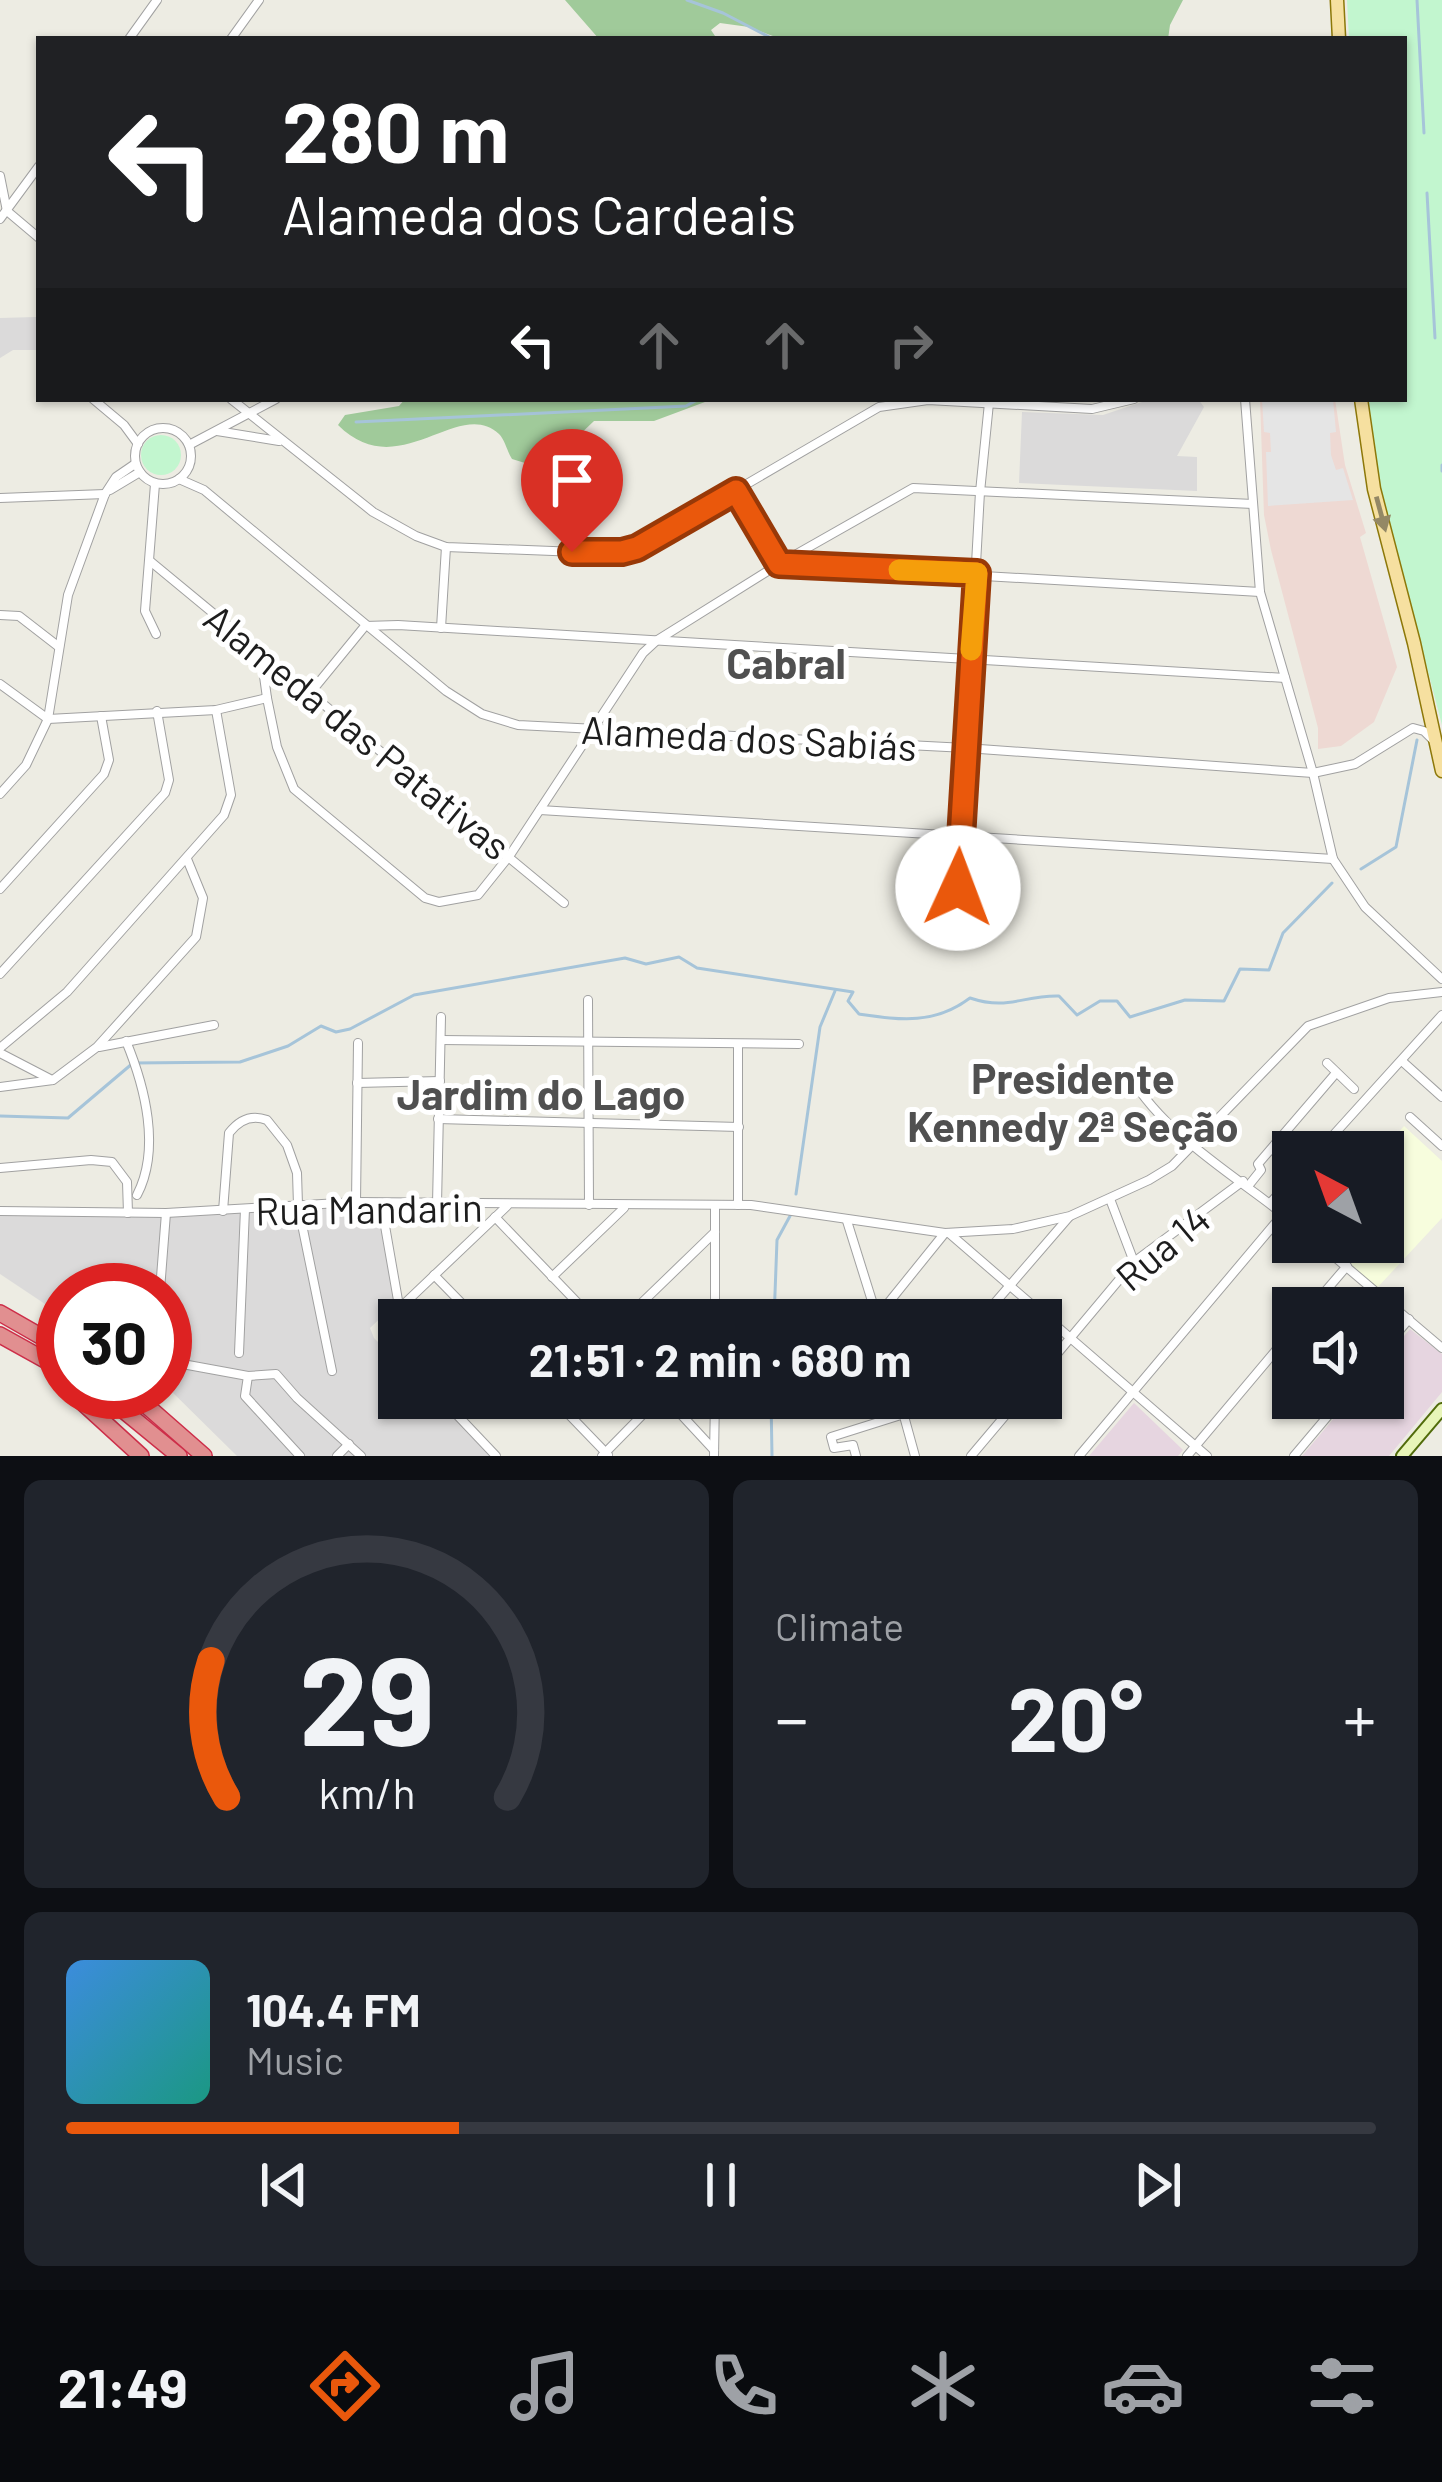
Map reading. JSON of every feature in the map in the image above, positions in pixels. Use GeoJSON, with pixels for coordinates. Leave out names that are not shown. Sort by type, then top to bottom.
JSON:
{"type":"FeatureCollection","features":[{"type":"Feature","properties":{"kind":"highway"},"geometry":{"type":"LineString","coordinates":[[0,1313],[36,1334]]}},
{"type":"Feature","properties":{"kind":"highway"},"geometry":{"type":"LineString","coordinates":[[0,1335],[36,1354]]}},
{"type":"Feature","properties":{"kind":"highway"},"geometry":{"type":"LineString","coordinates":[[101,1419],[141,1456]]}},
{"type":"Feature","properties":{"kind":"highway"},"geometry":{"type":"LineString","coordinates":[[133,1419],[179,1456]]}},
{"type":"Feature","properties":{"kind":"highway"},"geometry":{"type":"LineString","coordinates":[[165,1419],[204,1456]]}},
{"type":"Feature","properties":{"kind":"main road"},"geometry":{"type":"LineString","coordinates":[[1337,0],[1339,36]]}},
{"type":"Feature","properties":{"kind":"main road"},"geometry":{"type":"LineString","coordinates":[[1361,402],[1374,489],[1442,771]]}},
{"type":"Feature","properties":{"kind":"main road"},"geometry":{"type":"LineString","coordinates":[[1402,1456],[1442,1409]]}},
{"type":"Feature","properties":{"kind":"street"},"geometry":{"type":"LineString","coordinates":[[131,36],[157,0]]}},
{"type":"Feature","properties":{"kind":"street"},"geometry":{"type":"LineString","coordinates":[[233,36],[259,0]]}},
{"type":"Feature","properties":{"kind":"street"},"geometry":{"type":"LineString","coordinates":[[4,215],[36,170]]}},
{"type":"Feature","properties":{"kind":"street"},"geometry":{"type":"LineString","coordinates":[[0,176],[4,215]]}},
{"type":"Feature","properties":{"kind":"street"},"geometry":{"type":"LineString","coordinates":[[4,215],[36,236]]}},
{"type":"Feature","properties":{"kind":"street"},"geometry":{"type":"LineString","coordinates":[[97,402],[124,425],[137,444],[138,468]]}},
{"type":"Feature","properties":{"kind":"street"},"geometry":{"type":"LineString","coordinates":[[236,402],[373,512],[416,536],[446,547],[622,552],[879,407],[914,402]]}},
{"type":"Feature","properties":{"kind":"street"},"geometry":{"type":"LineString","coordinates":[[190,446],[270,402]]}},
{"type":"Feature","properties":{"kind":"street"},"geometry":{"type":"LineString","coordinates":[[969,402],[1092,409],[1121,402]]}},
{"type":"Feature","properties":{"kind":"street"},"geometry":{"type":"LineString","coordinates":[[1245,402],[1260,592],[1333,860],[1365,907],[1442,979]]}},
{"type":"Feature","properties":{"kind":"street"},"geometry":{"type":"LineString","coordinates":[[958,888],[989,403]]}},
{"type":"Feature","properties":{"kind":"street"},"geometry":{"type":"LineString","coordinates":[[124,425],[145,434]]}},
{"type":"Feature","properties":{"kind":"street"},"geometry":{"type":"LineString","coordinates":[[137,444],[145,434],[166,428],[182,435],[190,446],[187,469],[179,478],[160,483],[138,468]]}},
{"type":"Feature","properties":{"kind":"street"},"geometry":{"type":"LineString","coordinates":[[215,431],[259,435],[288,444]]}},
{"type":"Feature","properties":{"kind":"street"},"geometry":{"type":"LineString","coordinates":[[0,794],[26,765],[48,719],[68,595],[106,492],[116,477],[138,468]]}},
{"type":"Feature","properties":{"kind":"street","name":"Alameda dos Sabiás"},"geometry":{"type":"LineString","coordinates":[[187,469],[199,486],[446,692],[482,714],[518,725],[966,748],[1312,773],[1355,764],[1413,728],[1424,730],[1436,743]]}},
{"type":"Feature","properties":{"kind":"street","name":"Alameda dos Sabiás"},"geometry":{"type":"LineString","coordinates":[[179,478],[199,486]]}},
{"type":"Feature","properties":{"kind":"street"},"geometry":{"type":"LineString","coordinates":[[156,634],[145,611],[160,483]]}},
{"type":"Feature","properties":{"kind":"street"},"geometry":{"type":"LineString","coordinates":[[268,658],[262,669],[267,698],[277,747],[294,790],[425,898],[439,902],[478,895],[656,641],[913,488],[1253,504]]}},
{"type":"Feature","properties":{"kind":"street"},"geometry":{"type":"LineString","coordinates":[[736,491],[779,564]]}},
{"type":"Feature","properties":{"kind":"street"},"geometry":{"type":"LineString","coordinates":[[0,498],[106,492]]}},
{"type":"Feature","properties":{"kind":"street"},"geometry":{"type":"LineString","coordinates":[[441,628],[446,547]]}},
{"type":"Feature","properties":{"kind":"street","name":"Alameda das Patativas"},"geometry":{"type":"LineString","coordinates":[[150,561],[564,903]]}},
{"type":"Feature","properties":{"kind":"street"},"geometry":{"type":"LineString","coordinates":[[779,564],[1260,592]]}},
{"type":"Feature","properties":{"kind":"street"},"geometry":{"type":"LineString","coordinates":[[0,615],[19,616],[60,647]]}},
{"type":"Feature","properties":{"kind":"street"},"geometry":{"type":"LineString","coordinates":[[311,692],[365,626],[1285,678]]}},
{"type":"Feature","properties":{"kind":"street"},"geometry":{"type":"LineString","coordinates":[[2,691],[48,719],[216,710],[267,698]]}},
{"type":"Feature","properties":{"kind":"street"},"geometry":{"type":"LineString","coordinates":[[53,1080],[0,1050],[67,992],[219,822],[230,801],[216,710]]}},
{"type":"Feature","properties":{"kind":"street"},"geometry":{"type":"LineString","coordinates":[[0,974],[165,793],[169,780],[158,711]]}},
{"type":"Feature","properties":{"kind":"street"},"geometry":{"type":"LineString","coordinates":[[0,889],[104,775],[109,760],[101,716]]}},
{"type":"Feature","properties":{"kind":"street"},"geometry":{"type":"LineString","coordinates":[[540,810],[1333,860]]}},
{"type":"Feature","properties":{"kind":"street"},"geometry":{"type":"LineString","coordinates":[[0,1087],[53,1080],[97,1047],[196,937],[202,898],[187,859]]}},
{"type":"Feature","properties":{"kind":"street","name":"Rua Mandarin"},"geometry":{"type":"LineString","coordinates":[[0,1211],[166,1214],[356,1202],[738,1205],[947,1233],[1013,1229],[1070,1216],[1160,1173],[1195,1144],[1308,1026],[1389,998],[1442,992]]}},
{"type":"Feature","properties":{"kind":"street"},"geometry":{"type":"LineString","coordinates":[[588,1000],[589,1205]]}},
{"type":"Feature","properties":{"kind":"street"},"geometry":{"type":"LineString","coordinates":[[1338,1131],[1442,1016]]}},
{"type":"Feature","properties":{"kind":"street"},"geometry":{"type":"LineString","coordinates":[[436,1204],[441,1017]]}},
{"type":"Feature","properties":{"kind":"street"},"geometry":{"type":"LineString","coordinates":[[97,1047],[214,1025]]}},
{"type":"Feature","properties":{"kind":"street"},"geometry":{"type":"LineString","coordinates":[[441,1040],[800,1044]]}},
{"type":"Feature","properties":{"kind":"street"},"geometry":{"type":"LineString","coordinates":[[126,1041],[147,1107],[145,1178],[137,1195]]}},
{"type":"Feature","properties":{"kind":"street"},"geometry":{"type":"LineString","coordinates":[[356,1202],[358,1043]]}},
{"type":"Feature","properties":{"kind":"street"},"geometry":{"type":"LineString","coordinates":[[738,1044],[738,1205]]}},
{"type":"Feature","properties":{"kind":"street"},"geometry":{"type":"LineString","coordinates":[[1327,1063],[1354,1089]]}},
{"type":"Feature","properties":{"kind":"street"},"geometry":{"type":"LineString","coordinates":[[1402,1063],[1442,1097]]}},
{"type":"Feature","properties":{"kind":"street","name":"Rua 14"},"geometry":{"type":"LineString","coordinates":[[1062,1349],[1134,1262],[1260,1171],[1258,1164],[1336,1073]]}},
{"type":"Feature","properties":{"kind":"street"},"geometry":{"type":"LineString","coordinates":[[1130,1076],[1148,1102],[1270,1203]]}},
{"type":"Feature","properties":{"kind":"street"},"geometry":{"type":"LineString","coordinates":[[357,1083],[440,1081]]}},
{"type":"Feature","properties":{"kind":"street"},"geometry":{"type":"LineString","coordinates":[[224,1211],[229,1132],[251,1117],[273,1125],[287,1145],[297,1174],[298,1205],[332,1371]]}},
{"type":"Feature","properties":{"kind":"street"},"geometry":{"type":"LineString","coordinates":[[1410,1117],[1442,1146]]}},
{"type":"Feature","properties":{"kind":"street"},"geometry":{"type":"LineString","coordinates":[[438,1119],[739,1127]]}},
{"type":"Feature","properties":{"kind":"street"},"geometry":{"type":"LineString","coordinates":[[0,1168],[104,1160],[118,1166],[127,1186],[128,1213]]}},
{"type":"Feature","properties":{"kind":"street"},"geometry":{"type":"LineString","coordinates":[[127,1186],[150,1213]]}},
{"type":"Feature","properties":{"kind":"street"},"geometry":{"type":"LineString","coordinates":[[1110,1199],[1134,1262]]}},
{"type":"Feature","properties":{"kind":"street"},"geometry":{"type":"LineString","coordinates":[[381,1203],[398,1299]]}},
{"type":"Feature","properties":{"kind":"street"},"geometry":{"type":"LineString","coordinates":[[407,1299],[508,1205]]}},
{"type":"Feature","properties":{"kind":"street"},"geometry":{"type":"LineString","coordinates":[[552,1277],[625,1207]]}},
{"type":"Feature","properties":{"kind":"street"},"geometry":{"type":"LineString","coordinates":[[715,1207],[715,1299]]}},
{"type":"Feature","properties":{"kind":"street"},"geometry":{"type":"LineString","coordinates":[[239,1353],[245,1209]]}},
{"type":"Feature","properties":{"kind":"street"},"geometry":{"type":"LineString","coordinates":[[162,1263],[166,1214]]}},
{"type":"Feature","properties":{"kind":"street"},"geometry":{"type":"LineString","coordinates":[[998,1299],[1070,1216]]}},
{"type":"Feature","properties":{"kind":"street"},"geometry":{"type":"LineString","coordinates":[[496,1217],[573,1299]]}},
{"type":"Feature","properties":{"kind":"street"},"geometry":{"type":"LineString","coordinates":[[847,1221],[872,1299]]}},
{"type":"Feature","properties":{"kind":"street"},"geometry":{"type":"LineString","coordinates":[[1079,1456],[1272,1227]]}},
{"type":"Feature","properties":{"kind":"street"},"geometry":{"type":"LineString","coordinates":[[646,1299],[715,1232]]}},
{"type":"Feature","properties":{"kind":"street"},"geometry":{"type":"LineString","coordinates":[[893,1299],[947,1233],[1207,1456]]}},
{"type":"Feature","properties":{"kind":"street"},"geometry":{"type":"LineString","coordinates":[[1343,1263],[1442,1348]]}},
{"type":"Feature","properties":{"kind":"street"},"geometry":{"type":"LineString","coordinates":[[1329,1287],[1347,1266]]}},
{"type":"Feature","properties":{"kind":"street"},"geometry":{"type":"LineString","coordinates":[[434,1275],[457,1299]]}},
{"type":"Feature","properties":{"kind":"street"},"geometry":{"type":"LineString","coordinates":[[1404,1325],[1409,1319]]}},
{"type":"Feature","properties":{"kind":"street"},"geometry":{"type":"LineString","coordinates":[[1187,1456],[1272,1355]]}},
{"type":"Feature","properties":{"kind":"street"},"geometry":{"type":"LineString","coordinates":[[192,1366],[248,1376],[276,1374],[361,1456]]}},
{"type":"Feature","properties":{"kind":"street"},"geometry":{"type":"LineString","coordinates":[[248,1376],[247,1398],[300,1456]]}},
{"type":"Feature","properties":{"kind":"street"},"geometry":{"type":"LineString","coordinates":[[461,1419],[496,1456]]}},
{"type":"Feature","properties":{"kind":"street"},"geometry":{"type":"LineString","coordinates":[[573,1419],[606,1455],[639,1419]]}},
{"type":"Feature","properties":{"kind":"street"},"geometry":{"type":"LineString","coordinates":[[685,1419],[714,1453]]}},
{"type":"Feature","properties":{"kind":"street"},"geometry":{"type":"LineString","coordinates":[[714,1453],[715,1419]]}},
{"type":"Feature","properties":{"kind":"street"},"geometry":{"type":"LineString","coordinates":[[856,1456],[851,1445],[834,1448],[831,1437],[888,1419]]}},
{"type":"Feature","properties":{"kind":"street"},"geometry":{"type":"LineString","coordinates":[[905,1419],[915,1456]]}},
{"type":"Feature","properties":{"kind":"street"},"geometry":{"type":"LineString","coordinates":[[971,1456],[1002,1419]]}},
{"type":"Feature","properties":{"kind":"street"},"geometry":{"type":"LineString","coordinates":[[1294,1456],[1325,1419]]}},
{"type":"Feature","properties":{"kind":"street"},"geometry":{"type":"LineString","coordinates":[[337,1456],[350,1444]]}},
{"type":"Feature","properties":{"kind":"shaded area"},"geometry":{"type":"Polygon","coordinates":[[[36,317],[36,350],[13,350],[0,358],[0,318],[36,317]]]}},
{"type":"Feature","properties":{"kind":"shaded area"},"geometry":{"type":"Polygon","coordinates":[[[1142,402],[1200,402],[1204,407],[1177,456],[1197,457],[1197,491],[1019,483],[1022,412],[1103,415],[1142,402]]]}},
{"type":"Feature","properties":{"kind":"shaded area"},"geometry":{"type":"Polygon","coordinates":[[[1260,402],[1335,402],[1345,465],[1366,533],[1360,537],[1397,667],[1374,722],[1341,746],[1318,749],[1318,728],[1264,515],[1260,402]]]}},
{"type":"Feature","properties":{"kind":"shaded area"},"geometry":{"type":"Polygon","coordinates":[[[1262,402],[1333,402],[1336,432],[1330,433],[1331,455],[1336,470],[1343,468],[1353,500],[1268,506],[1270,433],[1264,432],[1262,402]]]}},
{"type":"Feature","properties":{"kind":"shaded area"},"geometry":{"type":"Polygon","coordinates":[[[1404,1126],[1442,1161],[1442,1218],[1404,1259],[1404,1131],[1400,1131],[1404,1126]]]}},
{"type":"Feature","properties":{"kind":"shaded area"},"geometry":{"type":"Polygon","coordinates":[[[380,1203],[395,1299],[378,1299],[378,1320],[370,1328],[378,1342],[378,1419],[455,1419],[491,1456],[237,1456],[192,1412],[192,1263],[36,1263],[36,1298],[0,1274],[0,1209],[162,1212],[380,1203]]]}},
{"type":"Feature","properties":{"kind":"shaded area"},"geometry":{"type":"Polygon","coordinates":[[[1348,1263],[1400,1263],[1376,1287],[1348,1263]]]}},
{"type":"Feature","properties":{"kind":"shaded area"},"geometry":{"type":"Polygon","coordinates":[[[1410,1329],[1442,1354],[1442,1392],[1389,1456],[1302,1456],[1333,1419],[1404,1419],[1404,1336],[1410,1329]]]}},
{"type":"Feature","properties":{"kind":"shaded area"},"geometry":{"type":"Polygon","coordinates":[[[1134,1403],[1183,1450],[1178,1456],[1089,1456],[1134,1403]]]}},
{"type":"Feature","properties":{"kind":"green space"},"geometry":{"type":"Polygon","coordinates":[[[565,0],[1183,0],[1168,36],[773,36],[720,23],[711,30],[715,36],[596,36],[565,0]]]}},
{"type":"Feature","properties":{"kind":"green space"},"geometry":{"type":"Polygon","coordinates":[[[1347,0],[1442,0],[1442,725],[1380,487],[1367,402],[1407,402],[1407,36],[1349,36],[1347,0]]]}},
{"type":"Feature","properties":{"kind":"green space"},"geometry":{"type":"Polygon","coordinates":[[[402,402],[705,402],[654,421],[594,421],[552,461],[538,467],[512,459],[499,434],[483,425],[465,425],[405,445],[383,447],[361,441],[338,425],[345,415],[402,402]]]}},
{"type":"Feature","properties":{"kind":"green space"},"geometry":{"type":"Polygon","coordinates":[[[161,435],[175,441],[181,455],[175,469],[161,475],[147,469],[141,455],[147,441],[161,435]]]}},
{"type":"Feature","properties":{"kind":"waterway"},"geometry":{"type":"LineString","coordinates":[[687,0],[767,36]]}},
{"type":"Feature","properties":{"kind":"waterway"},"geometry":{"type":"LineString","coordinates":[[1417,0],[1424,133]]}},
{"type":"Feature","properties":{"kind":"waterway"},"geometry":{"type":"LineString","coordinates":[[1427,193],[1435,338]]}},
{"type":"Feature","properties":{"kind":"waterway"},"geometry":{"type":"LineString","coordinates":[[356,422],[693,402]]}},
{"type":"Feature","properties":{"kind":"waterway"},"geometry":{"type":"LineString","coordinates":[[1442,465],[1442,471]]}},
{"type":"Feature","properties":{"kind":"waterway"},"geometry":{"type":"LineString","coordinates":[[1361,869],[1396,847],[1417,740]]}},
{"type":"Feature","properties":{"kind":"waterway"},"geometry":{"type":"LineString","coordinates":[[0,1116],[68,1118],[133,1063],[240,1062],[288,1046],[321,1026],[336,1032],[350,1029],[414,995],[625,958],[646,964],[679,957],[697,968],[853,992],[848,1001],[859,1014],[889,1018],[930,1017],[970,998],[1006,1003],[1059,996],[1077,1015],[1100,1001],[1117,1001],[1130,1017],[1185,1000],[1224,1001],[1240,969],[1269,970],[1283,933],[1332,883]]}},
{"type":"Feature","properties":{"kind":"waterway"},"geometry":{"type":"LineString","coordinates":[[796,1194],[820,1027],[835,991]]}},
{"type":"Feature","properties":{"kind":"waterway"},"geometry":{"type":"LineString","coordinates":[[775,1299],[777,1240],[790,1216]]}},
{"type":"Feature","properties":{"kind":"waterway"},"geometry":{"type":"LineString","coordinates":[[771,1419],[772,1456]]}},
{"type":"Feature","properties":{"kind":"slow traffic"},"geometry":{"type":"LineString","coordinates":[[899,570],[977,573],[971,650]]}},
{"type":"Feature","properties":{"kind":"district","name":"Cabral"},"geometry":{"type":"Point","coordinates":[786,662]}},
{"type":"Feature","properties":{"kind":"district","name":"Jardim do Lago"},"geometry":{"type":"Point","coordinates":[541,1093]}},
{"type":"Feature","properties":{"kind":"district","name":"Presidente Kennedy 2ª Seção"},"geometry":{"type":"Point","coordinates":[1073,1101]}},
{"type":"Feature","properties":{"kind":"route"},"geometry":{"type":"LineString","coordinates":[[572,552],[604,554],[637,548],[736,491],[779,564],[977,573],[958,888]]}}]}
